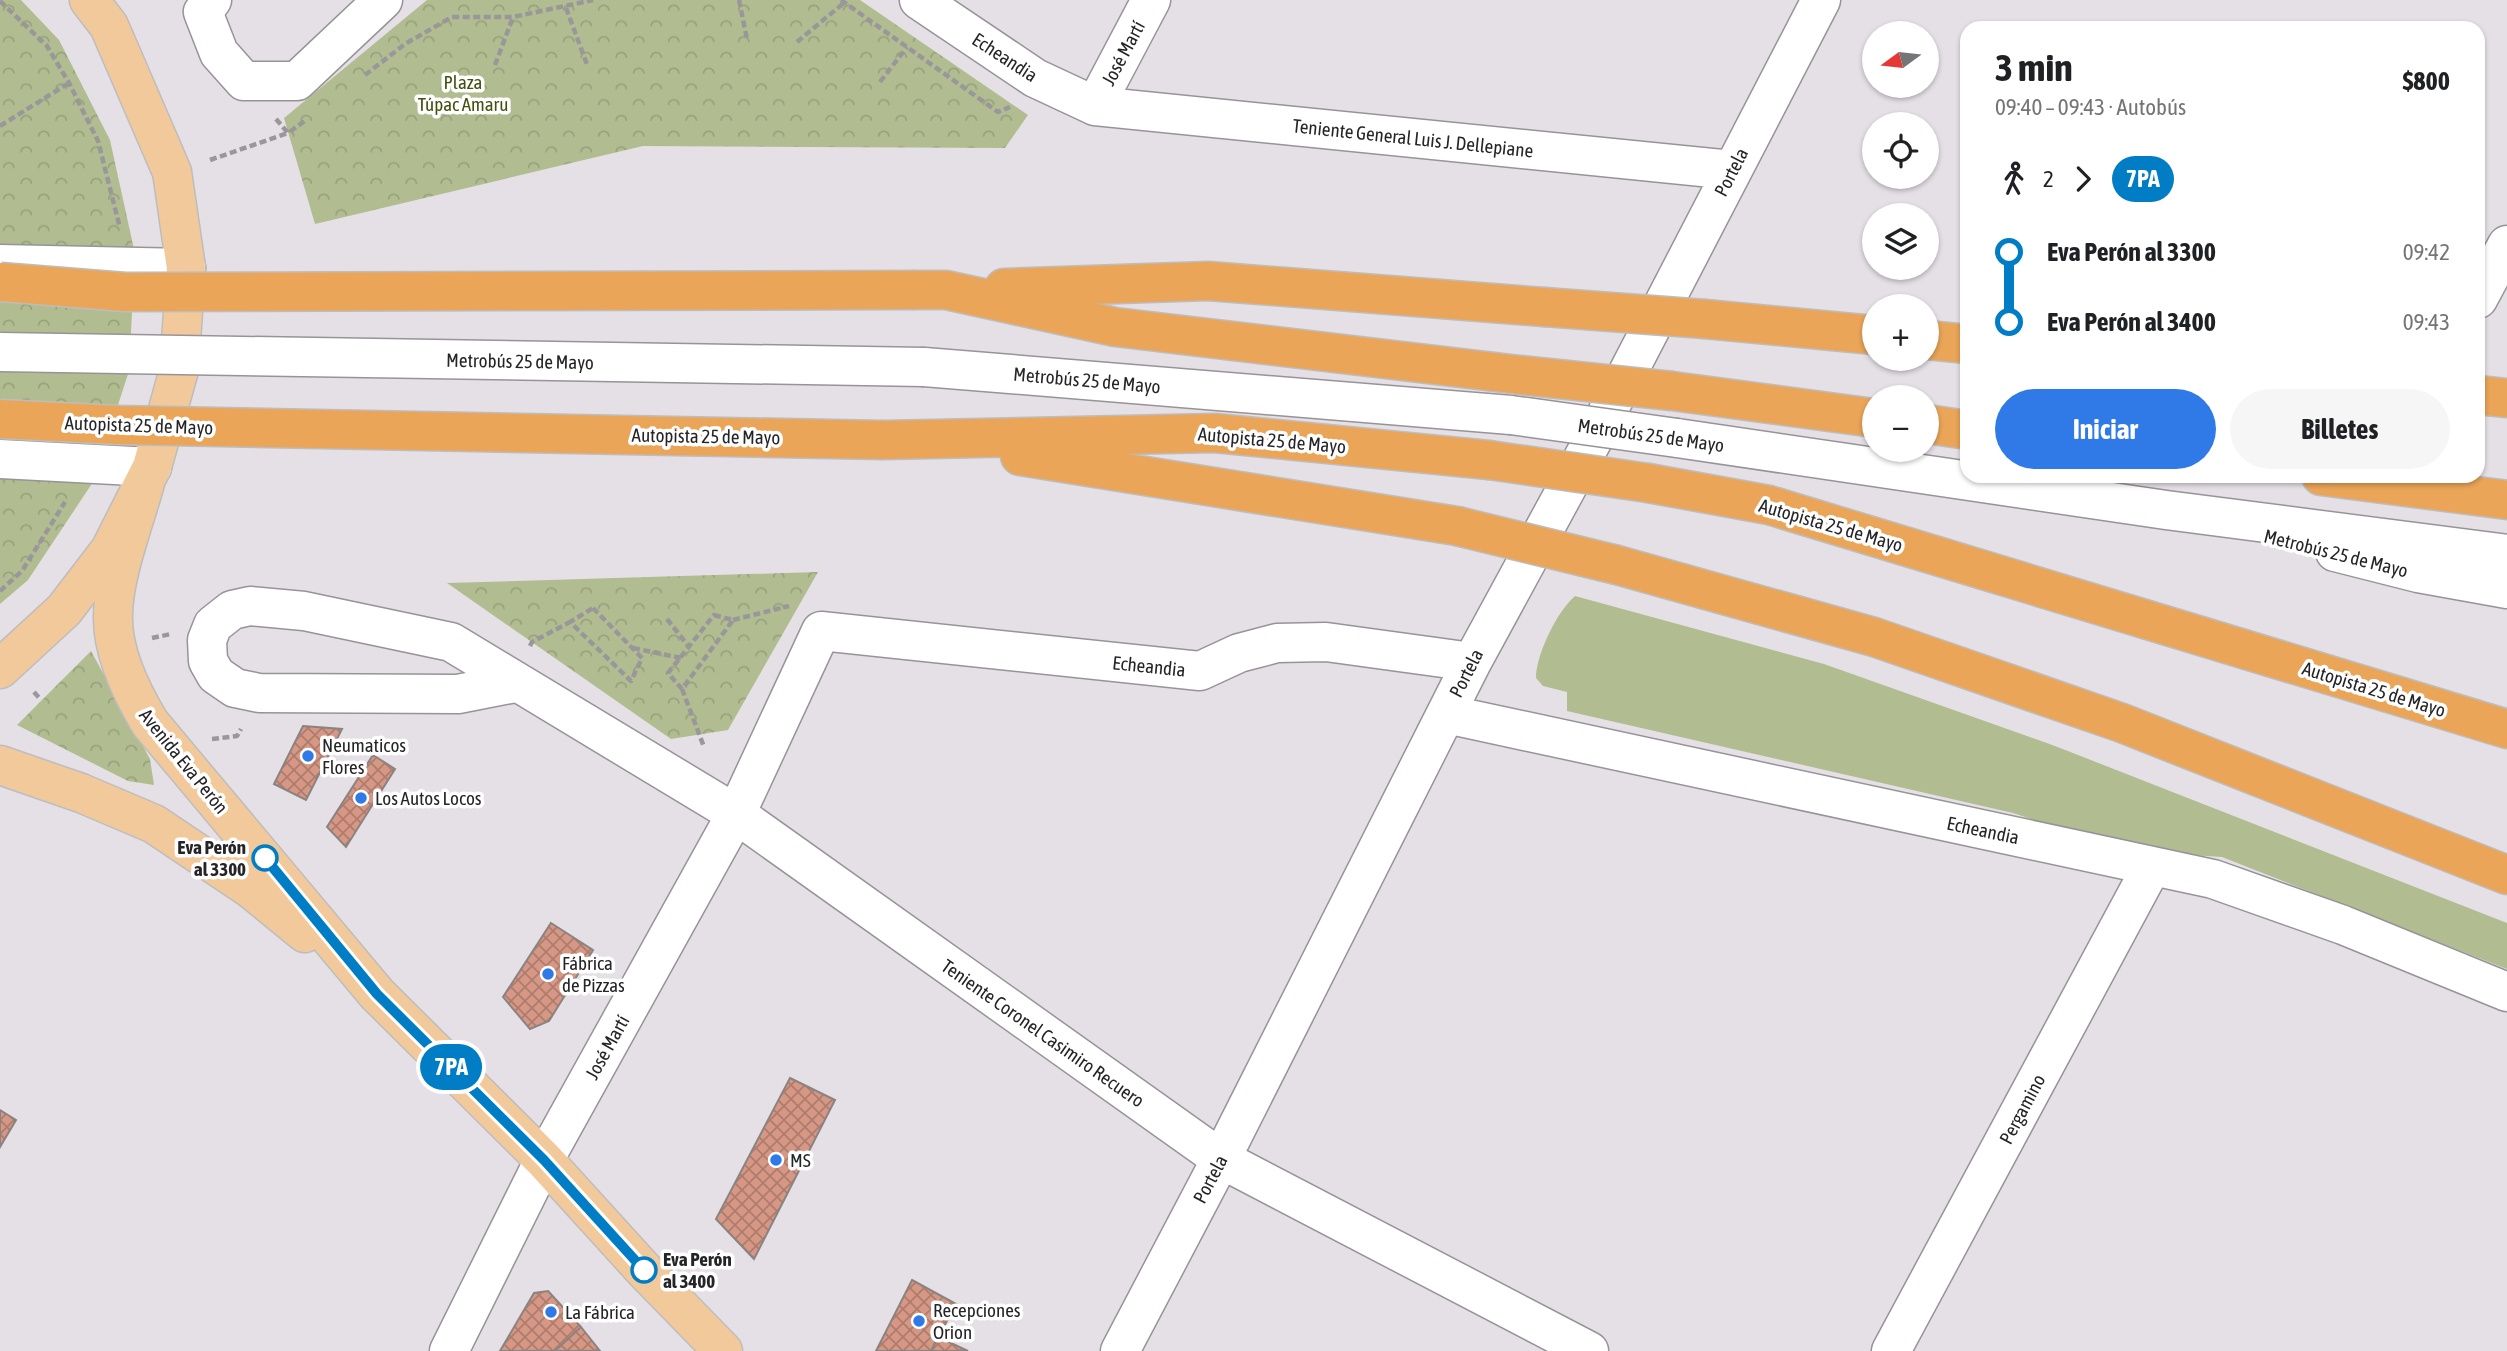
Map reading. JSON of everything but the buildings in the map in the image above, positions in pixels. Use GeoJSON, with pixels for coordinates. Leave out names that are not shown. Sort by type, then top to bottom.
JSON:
{"type":"FeatureCollection","features":[{"type":"Feature","properties":{"kind":"highway"},"geometry":{"type":"LineString","coordinates":[[0,282],[125,292],[931,290],[1208,281],[1862,334]]}},
{"type":"Feature","properties":{"kind":"highway"},"geometry":{"type":"LineString","coordinates":[[931,290],[1115,327],[1672,391],[1862,416]]}},
{"type":"Feature","properties":{"kind":"highway"},"geometry":{"type":"LineString","coordinates":[[1939,341],[1960,343]]}},
{"type":"Feature","properties":{"kind":"highway"},"geometry":{"type":"LineString","coordinates":[[2485,396],[2507,398]]}},
{"type":"Feature","properties":{"kind":"highway","name":"Autopista 25 de Mayo"},"geometry":{"type":"LineString","coordinates":[[0,419],[119,425],[921,440],[1215,433],[1489,460],[1648,483],[1769,505],[2507,729]]}},
{"type":"Feature","properties":{"kind":"highway"},"geometry":{"type":"LineString","coordinates":[[1939,426],[1960,429]]}},
{"type":"Feature","properties":{"kind":"highway"},"geometry":{"type":"LineString","coordinates":[[921,440],[1457,526],[1617,565],[1874,637],[2057,700],[2122,723],[2507,875]]}},
{"type":"Feature","properties":{"kind":"highway"},"geometry":{"type":"LineString","coordinates":[[2376,483],[2507,500]]}},
{"type":"Feature","properties":{"kind":"main road"},"geometry":{"type":"LineString","coordinates":[[0,668],[64,610],[110,550],[148,475],[179,369],[186,268],[172,172],[100,9]]}},
{"type":"Feature","properties":{"kind":"main road","name":"Avenida Eva Perón"},"geometry":{"type":"LineString","coordinates":[[148,475],[116,588],[112,617],[117,645],[136,699],[150,723],[377,994]]}},
{"type":"Feature","properties":{"kind":"main road","name":"Avenida Eva Perón"},"geometry":{"type":"LineString","coordinates":[[0,765],[81,793],[154,824],[251,888],[377,994],[544,1160],[644,1270],[723,1351]]}},
{"type":"Feature","properties":{"kind":"street"},"geometry":{"type":"LineString","coordinates":[[212,0],[203,12],[219,53],[244,81],[297,81],[383,0]]}},
{"type":"Feature","properties":{"kind":"street","name":"Echeandia"},"geometry":{"type":"LineString","coordinates":[[919,0],[1035,78],[1095,106]]}},
{"type":"Feature","properties":{"kind":"street","name":"José Martí"},"geometry":{"type":"LineString","coordinates":[[1095,106],[1151,0]]}},
{"type":"Feature","properties":{"kind":"street","name":"Portela"},"geometry":{"type":"LineString","coordinates":[[1120,1351],[1221,1159],[1472,662],[1595,436],[1821,0]]}},
{"type":"Feature","properties":{"kind":"street","name":"Teniente General Luis J. Dellepiane"},"geometry":{"type":"LineString","coordinates":[[1095,106],[1732,170]]}},
{"type":"Feature","properties":{"kind":"street"},"geometry":{"type":"LineString","coordinates":[[2485,286],[2507,245]]}},
{"type":"Feature","properties":{"kind":"street"},"geometry":{"type":"LineString","coordinates":[[0,264],[186,268]]}},
{"type":"Feature","properties":{"kind":"street","name":"Metrobús 25 de Mayo"},"geometry":{"type":"LineString","coordinates":[[0,352],[924,367],[1511,415],[1960,480]]}},
{"type":"Feature","properties":{"kind":"street"},"geometry":{"type":"LineString","coordinates":[[0,459],[148,475]]}},
{"type":"Feature","properties":{"kind":"street","name":"Metrobús 25 de Mayo"},"geometry":{"type":"LineString","coordinates":[[1978,483],[2179,513],[2507,554]]}},
{"type":"Feature","properties":{"kind":"street","name":"Metrobús 25 de Mayo"},"geometry":{"type":"LineString","coordinates":[[2179,513],[2418,573],[2507,589]]}},
{"type":"Feature","properties":{"kind":"street"},"geometry":{"type":"LineString","coordinates":[[250,606],[303,611],[451,642],[515,683],[458,694],[259,693],[235,688],[216,675],[208,661],[207,640],[213,625],[232,610],[250,606]]}},
{"type":"Feature","properties":{"kind":"street","name":"Echeandia"},"geometry":{"type":"LineString","coordinates":[[821,631],[1200,671],[1239,653],[1277,643],[1326,642],[1472,662]]}},
{"type":"Feature","properties":{"kind":"street","name":"José Martí"},"geometry":{"type":"LineString","coordinates":[[449,1351],[544,1160],[736,814],[821,631]]}},
{"type":"Feature","properties":{"kind":"street","name":"Teniente Coronel Casimiro Recuero"},"geometry":{"type":"LineString","coordinates":[[515,683],[736,814],[1221,1159],[1589,1351]]}},
{"type":"Feature","properties":{"kind":"street","name":"Echeandia"},"geometry":{"type":"LineString","coordinates":[[1446,713],[2226,884],[2343,925],[2507,992]]}},
{"type":"Feature","properties":{"kind":"street","name":"Pergamino"},"geometry":{"type":"LineString","coordinates":[[1891,1351],[2152,866]]}},
{"type":"Feature","properties":{"kind":"path"},"geometry":{"type":"LineString","coordinates":[[363,76],[405,44],[452,17],[513,17],[566,8],[593,0]]}},
{"type":"Feature","properties":{"kind":"path"},"geometry":{"type":"LineString","coordinates":[[739,0],[747,39]]}},
{"type":"Feature","properties":{"kind":"path"},"geometry":{"type":"LineString","coordinates":[[797,42],[845,2]]}},
{"type":"Feature","properties":{"kind":"path"},"geometry":{"type":"LineString","coordinates":[[566,8],[588,67]]}},
{"type":"Feature","properties":{"kind":"path"},"geometry":{"type":"LineString","coordinates":[[495,65],[513,17]]}},
{"type":"Feature","properties":{"kind":"path"},"geometry":{"type":"LineString","coordinates":[[880,82],[908,47]]}},
{"type":"Feature","properties":{"kind":"path"},"geometry":{"type":"LineString","coordinates":[[244,81],[288,133]]}},
{"type":"Feature","properties":{"kind":"path"},"geometry":{"type":"LineString","coordinates":[[0,126],[69,83]]}},
{"type":"Feature","properties":{"kind":"path"},"geometry":{"type":"LineString","coordinates":[[172,172],[288,133],[310,117]]}},
{"type":"Feature","properties":{"kind":"path"},"geometry":{"type":"LineString","coordinates":[[733,621],[681,689],[668,673],[715,615],[733,621],[800,604],[821,631]]}},
{"type":"Feature","properties":{"kind":"path"},"geometry":{"type":"LineString","coordinates":[[633,648],[642,658],[631,681],[570,622],[593,608],[633,648],[681,658]]}},
{"type":"Feature","properties":{"kind":"path"},"geometry":{"type":"LineString","coordinates":[[667,619],[689,647]]}},
{"type":"Feature","properties":{"kind":"path"},"geometry":{"type":"LineString","coordinates":[[117,645],[213,625]]}},
{"type":"Feature","properties":{"kind":"green space"},"geometry":{"type":"Polygon","coordinates":[[[0,0],[21,0],[59,40],[110,140],[135,254],[129,371],[93,482],[28,580],[0,604],[0,0]]]}},
{"type":"Feature","properties":{"kind":"green space","name":"Plaza Túpac Amaru"},"geometry":{"type":"Polygon","coordinates":[[[427,0],[860,0],[1028,115],[1005,148],[643,146],[315,224],[284,118],[427,0]]]}},
{"type":"Feature","properties":{"kind":"green space"},"geometry":{"type":"Polygon","coordinates":[[[818,572],[728,730],[671,739],[447,583],[818,572]]]}},
{"type":"Feature","properties":{"kind":"green space"},"geometry":{"type":"Polygon","coordinates":[[[1575,596],[1824,664],[2055,746],[2507,923],[2507,969],[2222,857],[2129,851],[2013,813],[1567,711],[1567,692],[1543,686],[1536,678],[1549,634],[1561,612],[1575,596]]]}},
{"type":"Feature","properties":{"kind":"green space"},"geometry":{"type":"Polygon","coordinates":[[[91,651],[150,759],[154,785],[128,781],[17,725],[91,651]]]}},
{"type":"Feature","properties":{"kind":"bus line","name":"7PA"},"geometry":{"type":"LineString","coordinates":[[265,858],[377,994],[544,1160],[644,1270]]}},
{"type":"Feature","properties":{"kind":"place","name":"Neumaticos Flores"},"geometry":{"type":"Point","coordinates":[308,756]}},
{"type":"Feature","properties":{"kind":"place","name":"Los Autos Locos"},"geometry":{"type":"Point","coordinates":[361,798]}},
{"type":"Feature","properties":{"kind":"place","name":"Eva Perón al 3300"},"geometry":{"type":"Point","coordinates":[265,858]}},
{"type":"Feature","properties":{"kind":"place","name":"Fábrica de Pizzas"},"geometry":{"type":"Point","coordinates":[548,974]}},
{"type":"Feature","properties":{"kind":"place","name":"MS"},"geometry":{"type":"Point","coordinates":[776,1160]}},
{"type":"Feature","properties":{"kind":"place","name":"Eva Perón al 3400"},"geometry":{"type":"Point","coordinates":[644,1270]}},
{"type":"Feature","properties":{"kind":"place","name":"La Fábrica"},"geometry":{"type":"Point","coordinates":[551,1312]}},
{"type":"Feature","properties":{"kind":"place","name":"Recepciones Orion"},"geometry":{"type":"Point","coordinates":[919,1321]}}]}
